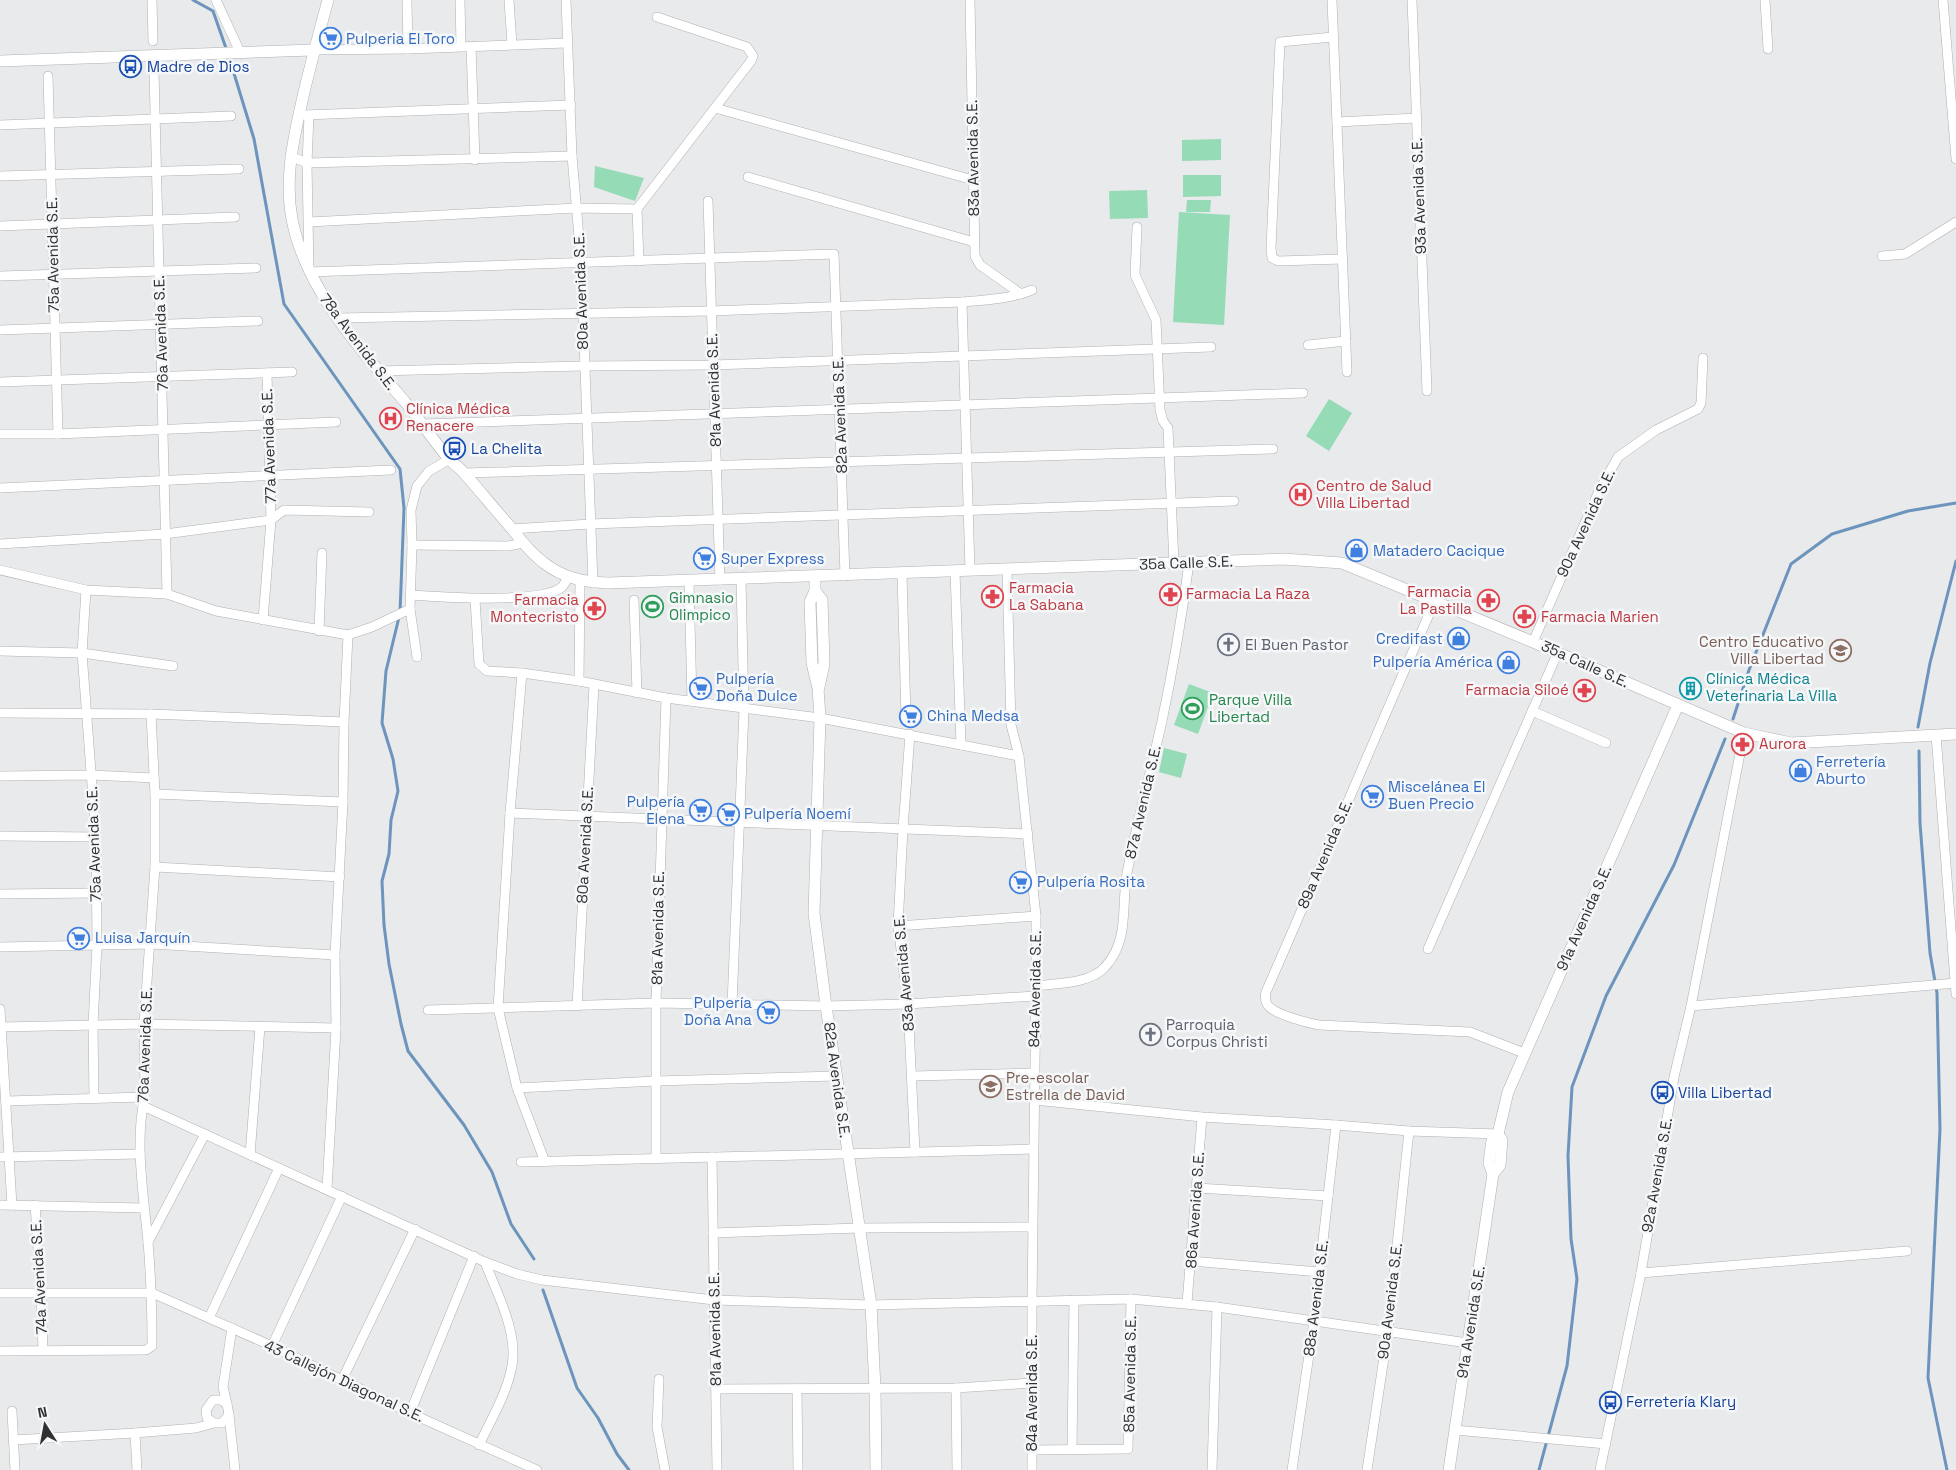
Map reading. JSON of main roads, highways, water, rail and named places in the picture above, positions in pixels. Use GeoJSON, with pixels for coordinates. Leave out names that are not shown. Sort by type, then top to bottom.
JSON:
{"type":"FeatureCollection","features":[{"type":"Feature","properties":{"kind":"waterway"},"geometry":{"type":"LineString","coordinates":[[193,0],[213,11],[227,51]]}},
{"type":"Feature","properties":{"kind":"waterway"},"geometry":{"type":"LineString","coordinates":[[229,57],[254,139],[284,304],[400,469],[404,508],[400,613],[386,671],[382,723],[393,759],[398,791],[391,820],[389,854],[382,881],[384,925],[389,964],[401,1024],[408,1051],[464,1125],[492,1172],[511,1224],[534,1259]]}},
{"type":"Feature","properties":{"kind":"waterway"},"geometry":{"type":"LineString","coordinates":[[1733,719],[1749,670],[1791,564],[1832,534],[1908,511],[1956,503]]}},
{"type":"Feature","properties":{"kind":"waterway"},"geometry":{"type":"LineString","coordinates":[[1918,727],[1930,663],[1956,561]]}},
{"type":"Feature","properties":{"kind":"waterway"},"geometry":{"type":"LineString","coordinates":[[1539,1470],[1567,1366],[1577,1279],[1571,1239],[1568,1156],[1572,1087],[1606,996],[1674,865],[1725,739]]}},
{"type":"Feature","properties":{"kind":"waterway"},"geometry":{"type":"LineString","coordinates":[[1919,751],[1920,823],[1930,953],[1937,993],[1940,1129],[1928,1378],[1947,1470]]}},
{"type":"Feature","properties":{"kind":"waterway"},"geometry":{"type":"LineString","coordinates":[[543,1290],[577,1388],[598,1418],[617,1454],[629,1470]]}},
{"type":"Feature","properties":{"kind":"place","name":"Pulperia El Toro"},"geometry":{"type":"Point","coordinates":[330,39]}},
{"type":"Feature","properties":{"kind":"place","name":"Madre de Dios"},"geometry":{"type":"Point","coordinates":[131,67]}},
{"type":"Feature","properties":{"kind":"place","name":"Clínica Médica Renacere"},"geometry":{"type":"Point","coordinates":[390,418]}},
{"type":"Feature","properties":{"kind":"place","name":"La Chelita"},"geometry":{"type":"Point","coordinates":[455,449]}},
{"type":"Feature","properties":{"kind":"place","name":"Centro de Salud Villa Libertad"},"geometry":{"type":"Point","coordinates":[1300,495]}},
{"type":"Feature","properties":{"kind":"place","name":"Matadero Cacique"},"geometry":{"type":"Point","coordinates":[1357,551]}},
{"type":"Feature","properties":{"kind":"place","name":"Super Express"},"geometry":{"type":"Point","coordinates":[705,559]}},
{"type":"Feature","properties":{"kind":"place","name":"Farmacia La Raza"},"geometry":{"type":"Point","coordinates":[1170,594]}},
{"type":"Feature","properties":{"kind":"place","name":"Farmacia La Sabana"},"geometry":{"type":"Point","coordinates":[993,597]}},
{"type":"Feature","properties":{"kind":"place","name":"Farmacia La Pastilla"},"geometry":{"type":"Point","coordinates":[1488,601]}},
{"type":"Feature","properties":{"kind":"place","name":"Gimnasio Olimpico"},"geometry":{"type":"Point","coordinates":[653,607]}},
{"type":"Feature","properties":{"kind":"place","name":"Farmacia Montecristo"},"geometry":{"type":"Point","coordinates":[595,609]}},
{"type":"Feature","properties":{"kind":"place","name":"Farmacia Marien"},"geometry":{"type":"Point","coordinates":[1525,617]}},
{"type":"Feature","properties":{"kind":"place","name":"Credifast"},"geometry":{"type":"Point","coordinates":[1459,639]}},
{"type":"Feature","properties":{"kind":"place","name":"El Buen Pastor"},"geometry":{"type":"Point","coordinates":[1229,645]}},
{"type":"Feature","properties":{"kind":"place","name":"Centro Educativo Villa Libertad"},"geometry":{"type":"Point","coordinates":[1840,651]}},
{"type":"Feature","properties":{"kind":"place","name":"Pulpería América"},"geometry":{"type":"Point","coordinates":[1509,662]}},
{"type":"Feature","properties":{"kind":"place","name":"Pulpería Doña Dulce"},"geometry":{"type":"Point","coordinates":[700,688]}},
{"type":"Feature","properties":{"kind":"place","name":"Clínica Médica Veterinaria La Villa"},"geometry":{"type":"Point","coordinates":[1690,688]}},
{"type":"Feature","properties":{"kind":"place","name":"Farmacia Siloé"},"geometry":{"type":"Point","coordinates":[1585,690]}},
{"type":"Feature","properties":{"kind":"place","name":"Parque Villa Libertad"},"geometry":{"type":"Point","coordinates":[1193,709]}},
{"type":"Feature","properties":{"kind":"place","name":"China Medsa"},"geometry":{"type":"Point","coordinates":[911,716]}},
{"type":"Feature","properties":{"kind":"place","name":"Aurora"},"geometry":{"type":"Point","coordinates":[1743,744]}},
{"type":"Feature","properties":{"kind":"place","name":"Ferretería Aburto"},"geometry":{"type":"Point","coordinates":[1800,771]}},
{"type":"Feature","properties":{"kind":"place","name":"Miscelánea El Buen Precio"},"geometry":{"type":"Point","coordinates":[1372,796]}},
{"type":"Feature","properties":{"kind":"place","name":"Pulpería Elena"},"geometry":{"type":"Point","coordinates":[701,811]}},
{"type":"Feature","properties":{"kind":"place","name":"Pulpería Noemí"},"geometry":{"type":"Point","coordinates":[728,814]}},
{"type":"Feature","properties":{"kind":"place","name":"Pulpería Rosita"},"geometry":{"type":"Point","coordinates":[1021,882]}},
{"type":"Feature","properties":{"kind":"place","name":"Luisa Jarquín"},"geometry":{"type":"Point","coordinates":[79,938]}},
{"type":"Feature","properties":{"kind":"place","name":"Pulpería Doña Ana"},"geometry":{"type":"Point","coordinates":[768,1012]}},
{"type":"Feature","properties":{"kind":"place","name":"Parroquia Corpus Christi"},"geometry":{"type":"Point","coordinates":[1150,1034]}},
{"type":"Feature","properties":{"kind":"place","name":"Pre-escolar Estrella de David"},"geometry":{"type":"Point","coordinates":[990,1087]}},
{"type":"Feature","properties":{"kind":"place","name":"Villa Libertad"},"geometry":{"type":"Point","coordinates":[1662,1093]}},
{"type":"Feature","properties":{"kind":"place","name":"Ferretería Klary"},"geometry":{"type":"Point","coordinates":[1610,1402]}}]}
